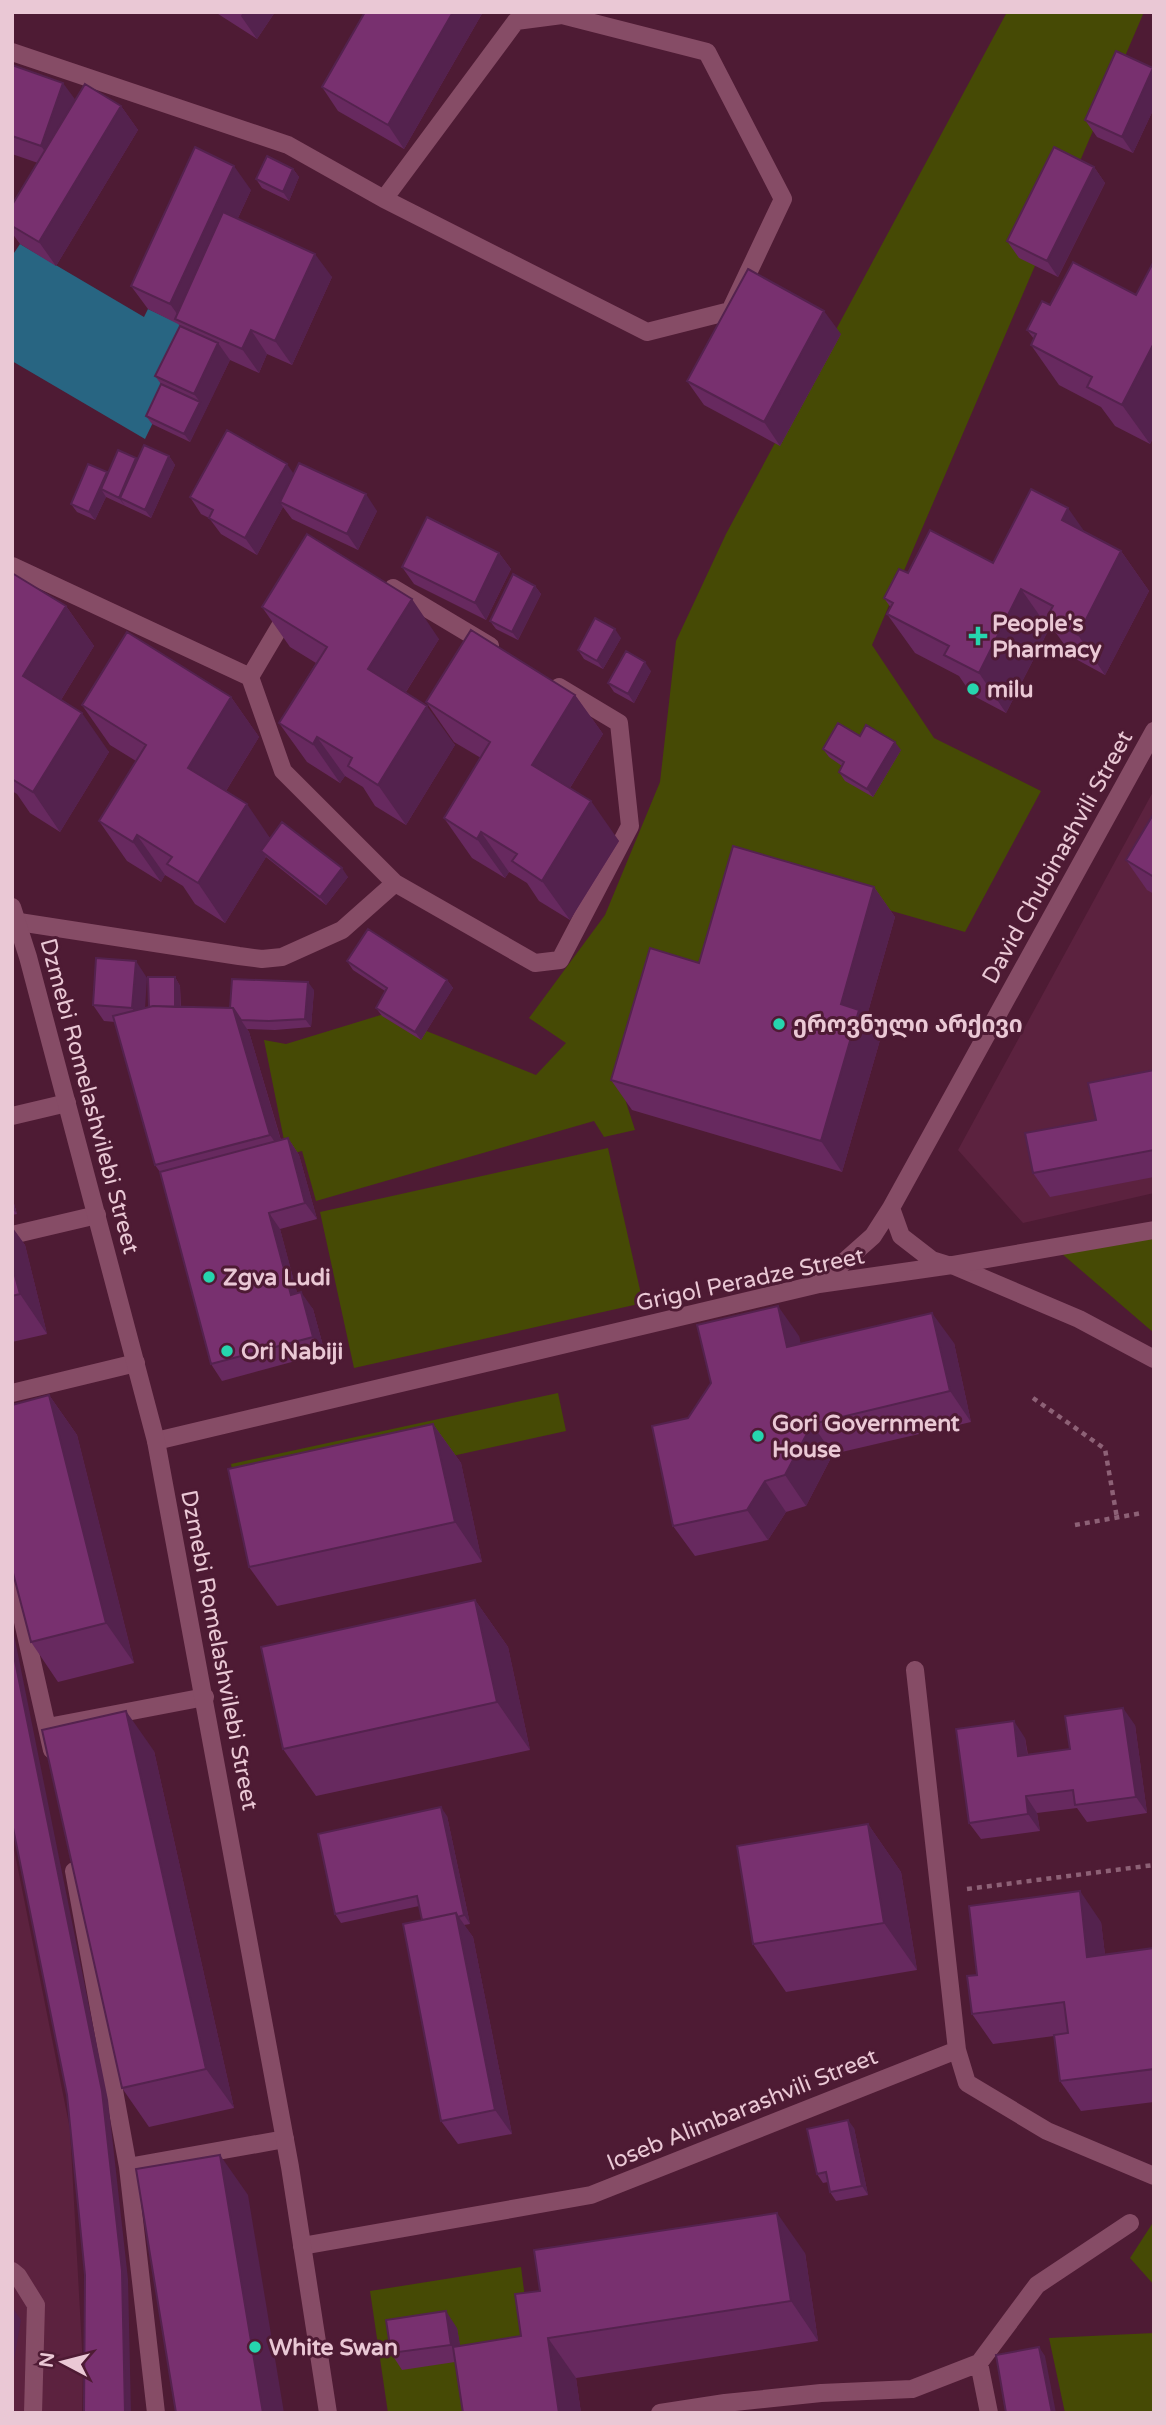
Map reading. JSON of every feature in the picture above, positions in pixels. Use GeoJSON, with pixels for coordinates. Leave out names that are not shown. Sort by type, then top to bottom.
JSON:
{"type":"FeatureCollection","features":[{"type":"Feature","properties":{"kind":"street"},"geometry":{"type":"LineString","coordinates":[[12,52],[288,145],[384,199],[647,332],[730,311],[783,199],[707,52],[562,15],[516,21],[384,199]]}},
{"type":"Feature","properties":{"kind":"street"},"geometry":{"type":"LineString","coordinates":[[12,566],[250,677],[283,771],[395,883],[535,963],[560,960],[630,826],[619,723],[549,681]]}},
{"type":"Feature","properties":{"kind":"street"},"geometry":{"type":"LineString","coordinates":[[373,577],[502,653]]}},
{"type":"Feature","properties":{"kind":"street"},"geometry":{"type":"LineString","coordinates":[[250,677],[299,596]]}},
{"type":"Feature","properties":{"kind":"street","name":"David Chubinashvili Street"},"geometry":{"type":"LineString","coordinates":[[819,1284],[873,1236],[891,1208],[1154,731]]}},
{"type":"Feature","properties":{"kind":"street"},"geometry":{"type":"LineString","coordinates":[[15,915],[262,959],[282,957],[342,930],[395,883]]}},
{"type":"Feature","properties":{"kind":"street","name":"Dzmebi Romelashvilebi Street"},"geometry":{"type":"LineString","coordinates":[[15,915],[156,1441],[285,2139],[328,2413]]}},
{"type":"Feature","properties":{"kind":"street"},"geometry":{"type":"LineString","coordinates":[[12,1116],[67,1103]]}},
{"type":"Feature","properties":{"kind":"street"},"geometry":{"type":"LineString","coordinates":[[891,1208],[901,1236],[932,1261],[952,1265],[1079,1319],[1154,1359]]}},
{"type":"Feature","properties":{"kind":"street"},"geometry":{"type":"LineString","coordinates":[[12,1235],[96,1214]]}},
{"type":"Feature","properties":{"kind":"street","name":"Grigol Peradze Street"},"geometry":{"type":"LineString","coordinates":[[156,1441],[819,1284],[952,1265],[1154,1230]]}},
{"type":"Feature","properties":{"kind":"street"},"geometry":{"type":"LineString","coordinates":[[12,1393],[136,1363]]}},
{"type":"Feature","properties":{"kind":"street"},"geometry":{"type":"LineString","coordinates":[[12,1573],[56,1768]]}},
{"type":"Feature","properties":{"kind":"street"},"geometry":{"type":"LineString","coordinates":[[915,1670],[957,2050],[967,2083],[1047,2131],[1154,2176]]}},
{"type":"Feature","properties":{"kind":"street"},"geometry":{"type":"LineString","coordinates":[[48,1727],[205,1697]]}},
{"type":"Feature","properties":{"kind":"street"},"geometry":{"type":"LineString","coordinates":[[71,1851],[128,2167],[156,2413]]}},
{"type":"Feature","properties":{"kind":"street","name":"Ioseb Alimbarashvili Street"},"geometry":{"type":"LineString","coordinates":[[302,2246],[591,2195],[957,2050]]}},
{"type":"Feature","properties":{"kind":"street"},"geometry":{"type":"LineString","coordinates":[[128,2167],[285,2139]]}},
{"type":"Feature","properties":{"kind":"street"},"geometry":{"type":"LineString","coordinates":[[660,2413],[726,2408],[821,2393],[912,2389],[979,2363],[1037,2284],[1130,2223]]}},
{"type":"Feature","properties":{"kind":"street"},"geometry":{"type":"LineString","coordinates":[[12,2271],[36,2305],[33,2413]]}},
{"type":"Feature","properties":{"kind":"street"},"geometry":{"type":"LineString","coordinates":[[979,2363],[989,2413]]}},
{"type":"Feature","properties":{"kind":"path"},"geometry":{"type":"LineString","coordinates":[[1033,1398],[1105,1448],[1117,1518]]}},
{"type":"Feature","properties":{"kind":"path"},"geometry":{"type":"LineString","coordinates":[[1076,1525],[1142,1513]]}},
{"type":"Feature","properties":{"kind":"path"},"geometry":{"type":"LineString","coordinates":[[939,1893],[1154,1866]]}},
{"type":"Feature","properties":{"kind":"shaded area"},"geometry":{"type":"Polygon","coordinates":[[[1007,12],[1144,12],[872,645],[934,738],[1041,791],[965,932],[745,869],[712,981],[664,968],[626,1102],[635,1130],[604,1137],[594,1121],[316,1201],[302,1151],[287,1155],[264,1040],[286,1044],[384,1014],[536,1075],[566,1043],[529,1018],[605,915],[660,782],[676,641],[726,534],[1007,12]]]}},
{"type":"Feature","properties":{"kind":"shaded area"},"geometry":{"type":"Polygon","coordinates":[[[1154,790],[1154,1193],[1023,1223],[958,1150],[1154,790]]]}},
{"type":"Feature","properties":{"kind":"shaded area"},"geometry":{"type":"Polygon","coordinates":[[[608,1148],[643,1303],[354,1368],[320,1212],[608,1148]]]}},
{"type":"Feature","properties":{"kind":"shaded area"},"geometry":{"type":"Polygon","coordinates":[[[1154,1237],[1154,1333],[1061,1253],[1154,1237]]]}},
{"type":"Feature","properties":{"kind":"shaded area"},"geometry":{"type":"Polygon","coordinates":[[[558,1393],[566,1431],[239,1503],[231,1464],[558,1393]]]}},
{"type":"Feature","properties":{"kind":"shaded area"},"geometry":{"type":"Polygon","coordinates":[[[12,1839],[70,2129],[83,2367],[82,2413],[12,2413],[12,1839]]]}},
{"type":"Feature","properties":{"kind":"shaded area"},"geometry":{"type":"Polygon","coordinates":[[[1154,2221],[1154,2285],[1130,2258],[1154,2221]]]}},
{"type":"Feature","properties":{"kind":"shaded area"},"geometry":{"type":"Polygon","coordinates":[[[521,2267],[534,2369],[470,2413],[388,2413],[370,2291],[521,2267]]]}},
{"type":"Feature","properties":{"kind":"shaded area"},"geometry":{"type":"Polygon","coordinates":[[[1154,2333],[1154,2413],[1065,2413],[1049,2338],[1154,2333]]]}},
{"type":"Feature","properties":{"kind":"water"},"geometry":{"type":"Polygon","coordinates":[[[20,244],[144,317],[148,309],[197,332],[145,439],[12,361],[12,256],[20,244]]]}},
{"type":"Feature","properties":{"kind":"building"},"geometry":{"type":"Polygon","coordinates":[[[365,12],[453,12],[388,125],[322,87],[365,12]]]}},
{"type":"Feature","properties":{"kind":"building"},"geometry":{"type":"Polygon","coordinates":[[[1116,51],[1153,68],[1122,137],[1085,120],[1116,51]]]}},
{"type":"Feature","properties":{"kind":"building"},"geometry":{"type":"Polygon","coordinates":[[[12,65],[63,83],[41,146],[12,136],[12,65]]]}},
{"type":"Feature","properties":{"kind":"building"},"geometry":{"type":"Polygon","coordinates":[[[85,84],[121,106],[39,242],[12,226],[12,205],[85,84]]]}},
{"type":"Feature","properties":{"kind":"building"},"geometry":{"type":"Polygon","coordinates":[[[195,147],[234,166],[170,304],[131,286],[195,147]]]}},
{"type":"Feature","properties":{"kind":"building"},"geometry":{"type":"Polygon","coordinates":[[[1054,147],[1094,167],[1047,261],[1007,241],[1054,147]]]}},
{"type":"Feature","properties":{"kind":"building"},"geometry":{"type":"Polygon","coordinates":[[[267,156],[293,169],[283,192],[256,179],[267,156]]]}},
{"type":"Feature","properties":{"kind":"building"},"geometry":{"type":"Polygon","coordinates":[[[223,212],[315,254],[275,341],[251,330],[242,349],[175,319],[223,212]]]}},
{"type":"Feature","properties":{"kind":"building"},"geometry":{"type":"Polygon","coordinates":[[[1154,261],[1154,343],[1122,405],[1087,387],[1092,377],[1031,345],[1036,334],[1027,330],[1042,301],[1050,305],[1073,262],[1136,295],[1154,261]]]}},
{"type":"Feature","properties":{"kind":"building"},"geometry":{"type":"Polygon","coordinates":[[[748,269],[824,311],[764,422],[687,381],[748,269]]]}},
{"type":"Feature","properties":{"kind":"building"},"geometry":{"type":"Polygon","coordinates":[[[180,326],[218,343],[194,394],[155,376],[180,326]]]}},
{"type":"Feature","properties":{"kind":"building"},"geometry":{"type":"Polygon","coordinates":[[[161,384],[200,402],[184,434],[146,416],[161,384]]]}},
{"type":"Feature","properties":{"kind":"building"},"geometry":{"type":"Polygon","coordinates":[[[227,430],[287,464],[245,538],[209,518],[213,510],[190,497],[227,430]]]}},
{"type":"Feature","properties":{"kind":"building"},"geometry":{"type":"Polygon","coordinates":[[[144,445],[169,456],[145,510],[120,498],[144,445]]]}},
{"type":"Feature","properties":{"kind":"building"},"geometry":{"type":"Polygon","coordinates":[[[118,450],[136,458],[119,498],[101,489],[118,450]]]}},
{"type":"Feature","properties":{"kind":"building"},"geometry":{"type":"Polygon","coordinates":[[[299,463],[366,494],[347,534],[280,502],[299,463]]]}},
{"type":"Feature","properties":{"kind":"building"},"geometry":{"type":"Polygon","coordinates":[[[88,464],[107,472],[89,512],[71,504],[88,464]]]}},
{"type":"Feature","properties":{"kind":"building"},"geometry":{"type":"Polygon","coordinates":[[[1031,489],[1068,508],[1062,520],[1121,551],[1078,635],[1046,619],[1053,606],[1021,589],[979,673],[944,655],[949,646],[887,614],[893,603],[884,598],[899,569],[908,573],[930,530],[993,563],[1031,489]]]}},
{"type":"Feature","properties":{"kind":"building"},"geometry":{"type":"Polygon","coordinates":[[[427,517],[499,553],[475,603],[402,567],[427,517]]]}},
{"type":"Feature","properties":{"kind":"building"},"geometry":{"type":"Polygon","coordinates":[[[307,534],[412,599],[368,669],[427,706],[378,785],[348,766],[352,758],[317,737],[313,744],[279,723],[327,647],[262,607],[307,534]]]}},
{"type":"Feature","properties":{"kind":"building"},"geometry":{"type":"Polygon","coordinates":[[[12,573],[66,606],[23,676],[82,713],[33,792],[12,779],[12,573]]]}},
{"type":"Feature","properties":{"kind":"building"},"geometry":{"type":"Polygon","coordinates":[[[513,574],[535,586],[512,632],[490,621],[513,574]]]}},
{"type":"Feature","properties":{"kind":"building"},"geometry":{"type":"Polygon","coordinates":[[[595,618],[615,629],[597,661],[578,650],[595,618]]]}},
{"type":"Feature","properties":{"kind":"building"},"geometry":{"type":"Polygon","coordinates":[[[471,630],[575,695],[532,765],[591,801],[542,881],[512,861],[517,854],[481,832],[477,839],[444,818],[490,742],[426,702],[471,630]]]}},
{"type":"Feature","properties":{"kind":"building"},"geometry":{"type":"Polygon","coordinates":[[[127,632],[231,697],[188,768],[247,804],[198,883],[167,864],[172,857],[137,835],[133,842],[99,821],[146,745],[82,705],[127,632]]]}},
{"type":"Feature","properties":{"kind":"building"},"geometry":{"type":"Polygon","coordinates":[[[626,651],[645,662],[628,694],[608,683],[626,651]]]}},
{"type":"Feature","properties":{"kind":"building"},"geometry":{"type":"Polygon","coordinates":[[[838,723],[860,736],[866,725],[895,742],[867,789],[839,772],[844,762],[823,749],[838,723]]]}},
{"type":"Feature","properties":{"kind":"building"},"geometry":{"type":"Polygon","coordinates":[[[1154,813],[1154,877],[1126,860],[1154,813]]]}},
{"type":"Feature","properties":{"kind":"building"},"geometry":{"type":"Polygon","coordinates":[[[282,822],[342,868],[320,897],[261,851],[282,822]]]}},
{"type":"Feature","properties":{"kind":"building"},"geometry":{"type":"Polygon","coordinates":[[[733,846],[874,887],[841,1004],[859,1010],[821,1141],[611,1080],[650,948],[699,963],[733,846]]]}},
{"type":"Feature","properties":{"kind":"building"},"geometry":{"type":"Polygon","coordinates":[[[368,929],[447,980],[415,1032],[376,1008],[387,988],[347,961],[368,929]]]}},
{"type":"Feature","properties":{"kind":"building"},"geometry":{"type":"Polygon","coordinates":[[[96,958],[136,961],[132,1008],[93,1005],[96,958]]]}},
{"type":"Feature","properties":{"kind":"building"},"geometry":{"type":"Polygon","coordinates":[[[148,977],[175,977],[175,1007],[149,1007],[148,977]]]}},
{"type":"Feature","properties":{"kind":"building"},"geometry":{"type":"Polygon","coordinates":[[[232,979],[308,982],[305,1019],[241,1020],[233,1008],[230,1008],[232,979]]]}},
{"type":"Feature","properties":{"kind":"building"},"geometry":{"type":"Polygon","coordinates":[[[153,1006],[233,1008],[270,1135],[155,1165],[113,1016],[153,1006]]]}},
{"type":"Feature","properties":{"kind":"building"},"geometry":{"type":"Polygon","coordinates":[[[1154,1070],[1154,1150],[1033,1173],[1025,1133],[1096,1120],[1088,1083],[1154,1070]]]}},
{"type":"Feature","properties":{"kind":"building"},"geometry":{"type":"Polygon","coordinates":[[[288,1138],[305,1203],[269,1213],[291,1295],[301,1292],[313,1337],[211,1364],[160,1172],[288,1138]]]}},
{"type":"Feature","properties":{"kind":"building"},"geometry":{"type":"Polygon","coordinates":[[[12,1265],[20,1294],[12,1296],[12,1265]]]}},
{"type":"Feature","properties":{"kind":"building"},"geometry":{"type":"Polygon","coordinates":[[[778,1306],[787,1347],[932,1313],[950,1391],[812,1424],[785,1475],[765,1481],[747,1510],[673,1526],[652,1426],[688,1418],[711,1383],[697,1325],[778,1306]]]}},
{"type":"Feature","properties":{"kind":"building"},"geometry":{"type":"Polygon","coordinates":[[[49,1395],[106,1623],[31,1642],[12,1569],[12,1405],[49,1395]]]}},
{"type":"Feature","properties":{"kind":"building"},"geometry":{"type":"Polygon","coordinates":[[[433,1424],[455,1522],[249,1567],[228,1469],[433,1424]]]}},
{"type":"Feature","properties":{"kind":"building"},"geometry":{"type":"Polygon","coordinates":[[[475,1600],[497,1702],[283,1749],[261,1647],[475,1600]]]}},
{"type":"Feature","properties":{"kind":"building"},"geometry":{"type":"Polygon","coordinates":[[[12,1646],[102,2091],[122,2271],[125,2413],[84,2413],[85,2275],[67,2095],[12,1823],[12,1646]]]}},
{"type":"Feature","properties":{"kind":"building"},"geometry":{"type":"Polygon","coordinates":[[[1123,1708],[1136,1797],[1075,1805],[1073,1790],[1026,1796],[1028,1814],[969,1823],[956,1729],[1014,1721],[1018,1756],[1070,1749],[1065,1716],[1123,1708]]]}},
{"type":"Feature","properties":{"kind":"building"},"geometry":{"type":"Polygon","coordinates":[[[126,1711],[206,2069],[122,2088],[42,1730],[126,1711]]]}},
{"type":"Feature","properties":{"kind":"building"},"geometry":{"type":"Polygon","coordinates":[[[441,1807],[464,1915],[458,1917],[456,1913],[422,1920],[417,1896],[335,1914],[318,1834],[441,1807]]]}},
{"type":"Feature","properties":{"kind":"building"},"geometry":{"type":"Polygon","coordinates":[[[868,1824],[884,1923],[753,1944],[737,1846],[868,1824]]]}},
{"type":"Feature","properties":{"kind":"building"},"geometry":{"type":"Polygon","coordinates":[[[1080,1891],[1087,1957],[1154,1948],[1154,2069],[1060,2081],[1054,2035],[1068,2033],[1064,2002],[972,2014],[967,1976],[977,1975],[969,1906],[1080,1891]]]}},
{"type":"Feature","properties":{"kind":"building"},"geometry":{"type":"Polygon","coordinates":[[[456,1913],[495,2110],[441,2121],[403,1924],[456,1913]]]}},
{"type":"Feature","properties":{"kind":"building"},"geometry":{"type":"Polygon","coordinates":[[[848,2120],[862,2186],[830,2192],[826,2172],[817,2174],[807,2129],[848,2120]]]}},
{"type":"Feature","properties":{"kind":"building"},"geometry":{"type":"Polygon","coordinates":[[[220,2155],[263,2413],[176,2413],[136,2169],[220,2155]]]}},
{"type":"Feature","properties":{"kind":"building"},"geometry":{"type":"Polygon","coordinates":[[[777,2213],[791,2301],[548,2338],[559,2413],[463,2413],[453,2347],[521,2336],[515,2294],[540,2291],[534,2250],[777,2213]]]}},
{"type":"Feature","properties":{"kind":"building"},"geometry":{"type":"Polygon","coordinates":[[[446,2311],[451,2345],[391,2353],[386,2320],[446,2311]]]}},
{"type":"Feature","properties":{"kind":"building"},"geometry":{"type":"Polygon","coordinates":[[[1039,2347],[1052,2413],[1006,2413],[996,2355],[1039,2347]]]}},
{"type":"Feature","properties":{"kind":"place","name":"People's Pharmacy"},"geometry":{"type":"Point","coordinates":[978,636]}},
{"type":"Feature","properties":{"kind":"place","name":"milu"},"geometry":{"type":"Point","coordinates":[973,689]}},
{"type":"Feature","properties":{"kind":"place","name":"ეროვნული არქივი"},"geometry":{"type":"Point","coordinates":[779,1024]}},
{"type":"Feature","properties":{"kind":"place","name":"Zgva Ludi"},"geometry":{"type":"Point","coordinates":[209,1277]}},
{"type":"Feature","properties":{"kind":"place","name":"Ori Nabiji"},"geometry":{"type":"Point","coordinates":[227,1351]}},
{"type":"Feature","properties":{"kind":"place","name":"Gori Government House"},"geometry":{"type":"Point","coordinates":[758,1436]}},
{"type":"Feature","properties":{"kind":"place","name":"White Swan"},"geometry":{"type":"Point","coordinates":[255,2347]}}]}
